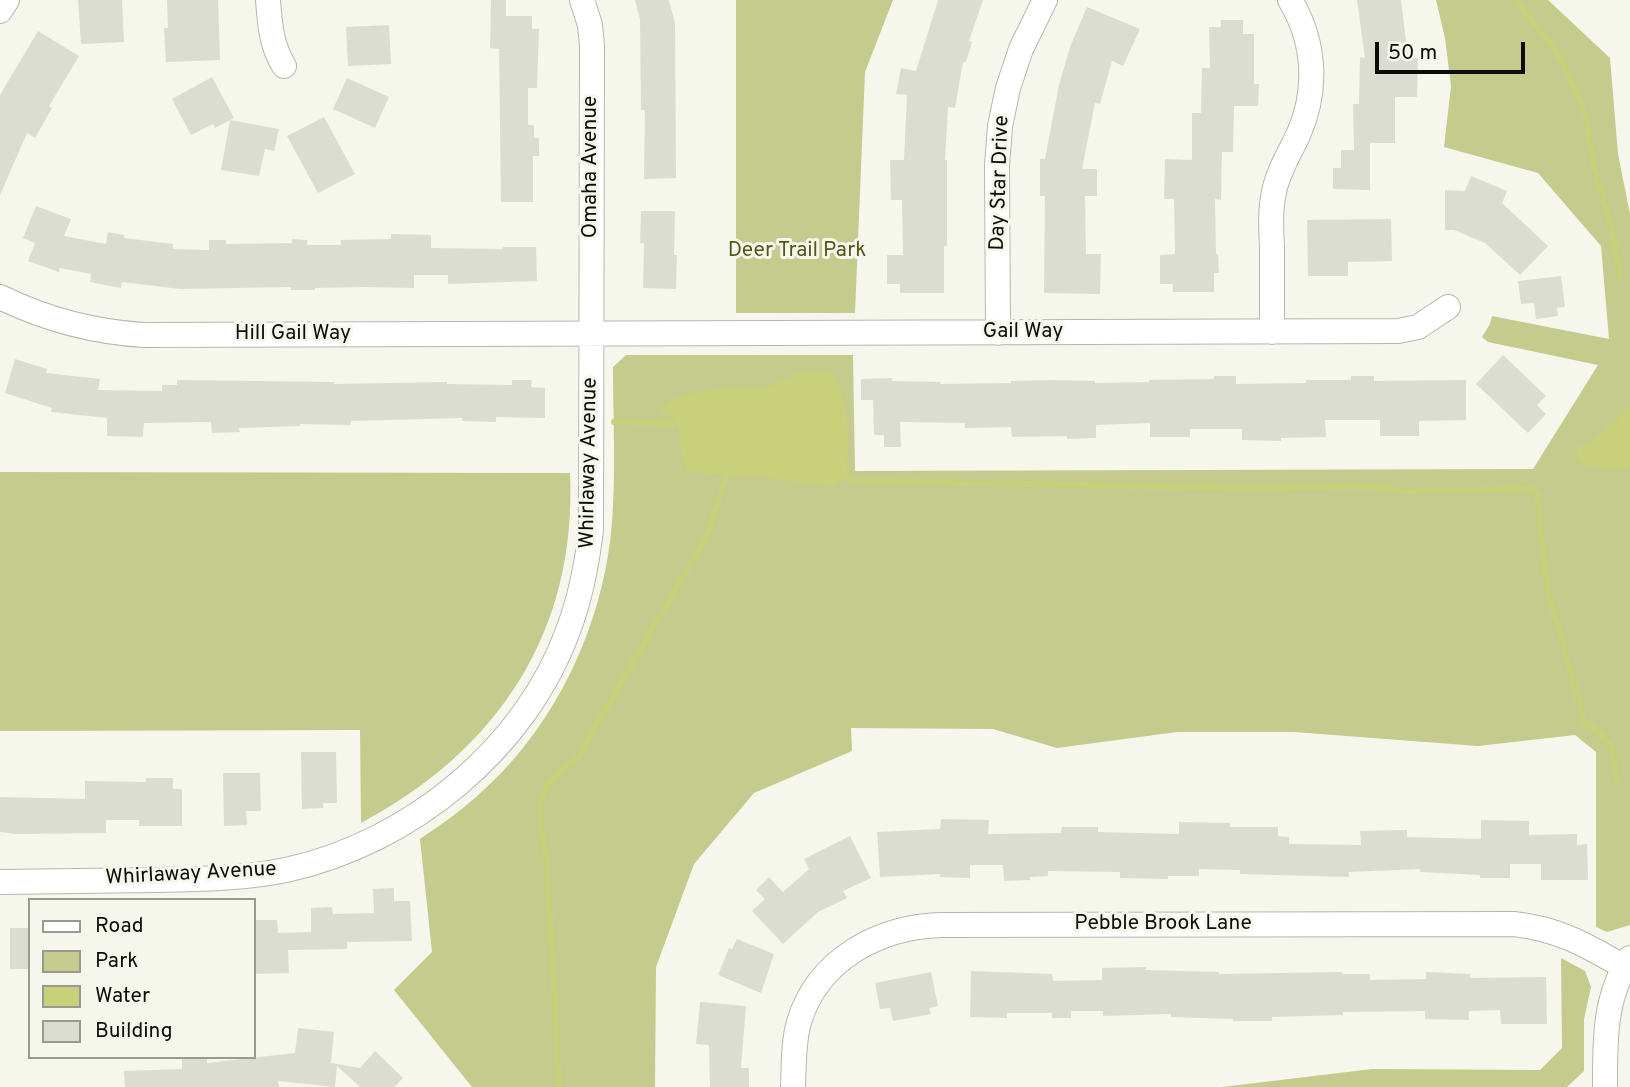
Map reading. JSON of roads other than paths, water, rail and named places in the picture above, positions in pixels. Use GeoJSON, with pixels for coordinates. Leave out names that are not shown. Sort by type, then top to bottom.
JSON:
{"type":"FeatureCollection","features":[{"type":"Feature","properties":{"kind":"street"},"geometry":{"type":"LineString","coordinates":[[0,11],[7,0]]}},
{"type":"Feature","properties":{"kind":"street"},"geometry":{"type":"LineString","coordinates":[[268,0],[272,40],[275,52],[284,66]]}},
{"type":"Feature","properties":{"kind":"street","name":"Omaha Avenue"},"geometry":{"type":"LineString","coordinates":[[582,0],[590,25],[592,45],[592,335]]}},
{"type":"Feature","properties":{"kind":"street","name":"Day Star Drive"},"geometry":{"type":"LineString","coordinates":[[998,333],[997,166],[1000,126],[1021,49],[1045,0]]}},
{"type":"Feature","properties":{"kind":"street"},"geometry":{"type":"LineString","coordinates":[[1272,332],[1271,216],[1274,192],[1306,114],[1312,87],[1309,46],[1302,22],[1290,0]]}},
{"type":"Feature","properties":{"kind":"street","name":"Hill Gail Way"},"geometry":{"type":"LineString","coordinates":[[0,296],[65,322],[132,334],[592,335]]}},
{"type":"Feature","properties":{"kind":"street","name":"Gail Way"},"geometry":{"type":"LineString","coordinates":[[592,335],[1398,331],[1418,327],[1448,307]]}},
{"type":"Feature","properties":{"kind":"street","name":"Whirlaway Avenue"},"geometry":{"type":"LineString","coordinates":[[0,882],[186,879],[286,870],[332,857],[373,841],[422,811],[461,782],[490,752],[528,705],[553,664],[575,609],[588,556],[592,512],[592,335]]}},
{"type":"Feature","properties":{"kind":"street","name":"Pebble Brook Lane"},"geometry":{"type":"LineString","coordinates":[[793,1087],[796,1037],[802,1014],[812,993],[830,971],[848,954],[878,937],[908,928],[941,925],[1514,925],[1561,933],[1627,963],[1613,990],[1608,1016],[1605,1087]]}},
{"type":"Feature","properties":{"kind":"water"},"geometry":{"type":"Polygon","coordinates":[[[816,371],[834,375],[843,395],[848,431],[847,470],[840,483],[833,487],[757,476],[686,471],[677,418],[667,416],[661,410],[666,403],[680,396],[726,388],[764,389],[795,374],[816,371]]]}},
{"type":"Feature","properties":{"kind":"water"},"geometry":{"type":"Polygon","coordinates":[[[1630,406],[1630,468],[1594,467],[1575,459],[1579,447],[1597,438],[1630,406]]]}},
{"type":"Feature","properties":{"kind":"waterway"},"geometry":{"type":"LineString","coordinates":[[1514,0],[1543,33],[1563,62],[1586,115],[1594,167],[1609,219],[1621,277]]}},
{"type":"Feature","properties":{"kind":"waterway"},"geometry":{"type":"LineString","coordinates":[[614,422],[685,423]]}},
{"type":"Feature","properties":{"kind":"waterway"},"geometry":{"type":"LineString","coordinates":[[559,1087],[542,799],[551,781],[576,760],[707,536],[729,467]]}},
{"type":"Feature","properties":{"kind":"waterway"},"geometry":{"type":"LineString","coordinates":[[837,472],[852,481],[1252,488],[1369,486],[1404,491],[1531,489],[1537,495],[1547,587],[1584,721],[1610,745],[1616,780]]}},
{"type":"Feature","properties":{"kind":"park label","name":"Deer Trail Park"},"geometry":{"type":"Point","coordinates":[797,252]}}]}
